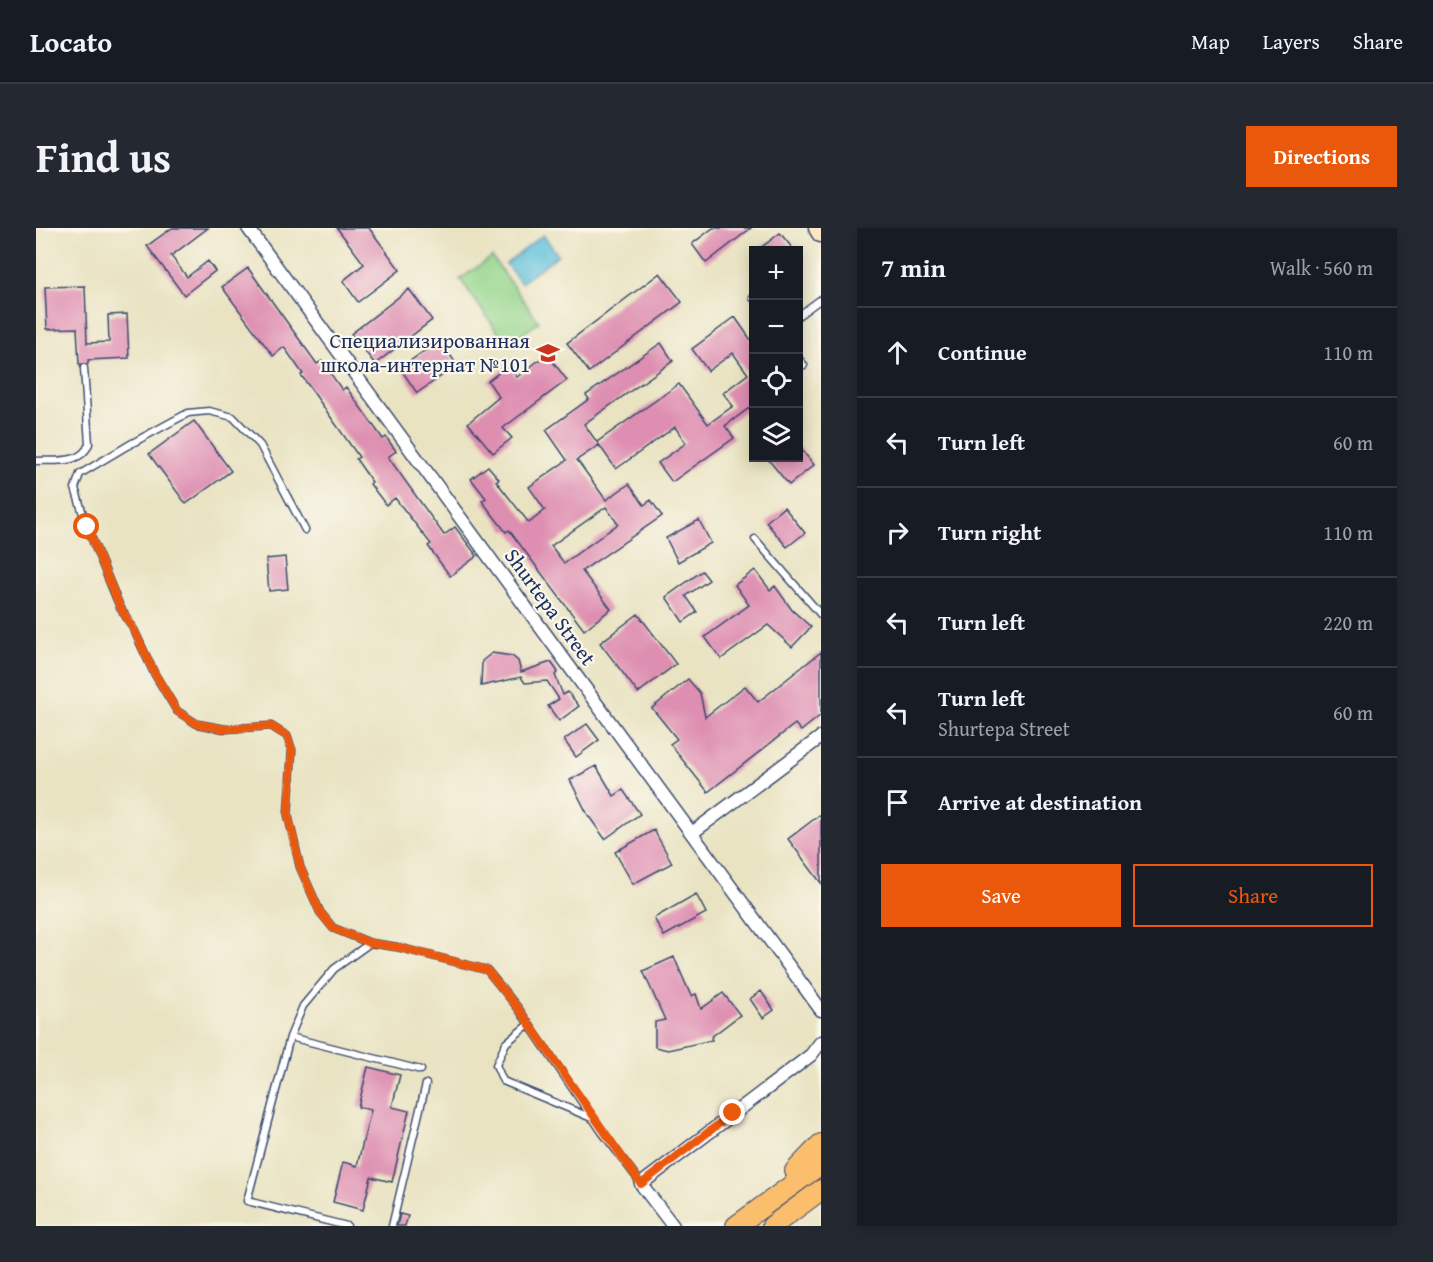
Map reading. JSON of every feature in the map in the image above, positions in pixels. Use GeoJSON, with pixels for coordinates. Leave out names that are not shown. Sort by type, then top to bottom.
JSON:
{"type":"FeatureCollection","features":[{"type":"Feature","properties":{"kind":"main road"},"geometry":{"type":"LineString","coordinates":[[818,228],[821,232]]}},
{"type":"Feature","properties":{"kind":"main road"},"geometry":{"type":"LineString","coordinates":[[758,1210],[821,1144]]}},
{"type":"Feature","properties":{"kind":"main road"},"geometry":{"type":"LineString","coordinates":[[736,1226],[821,1164]]}},
{"type":"Feature","properties":{"kind":"main road"},"geometry":{"type":"LineString","coordinates":[[772,1226],[821,1190]]}},
{"type":"Feature","properties":{"kind":"main road"},"geometry":{"type":"LineString","coordinates":[[772,1226],[821,1203]]}},
{"type":"Feature","properties":{"kind":"street","name":"Shurtepa Street"},"geometry":{"type":"LineString","coordinates":[[248,228],[821,1010]]}},
{"type":"Feature","properties":{"kind":"street"},"geometry":{"type":"LineString","coordinates":[[692,833],[821,737]]}},
{"type":"Feature","properties":{"kind":"street"},"geometry":{"type":"LineString","coordinates":[[673,1226],[641,1184],[812,1055],[821,1042]]}},
{"type":"Feature","properties":{"kind":"lane"},"geometry":{"type":"LineString","coordinates":[[803,312],[821,299]]}},
{"type":"Feature","properties":{"kind":"lane"},"geometry":{"type":"LineString","coordinates":[[36,461],[78,459],[86,452],[89,444],[84,368]]}},
{"type":"Feature","properties":{"kind":"lane"},"geometry":{"type":"LineString","coordinates":[[306,530],[260,445],[233,417],[209,411],[188,413],[127,446],[80,474],[75,488],[87,527],[120,607],[177,711],[197,724],[225,729],[271,726],[287,736],[292,750],[288,815],[300,867],[320,912],[333,928],[370,943],[397,947],[487,970],[529,1024],[641,1184]]}},
{"type":"Feature","properties":{"kind":"lane"},"geometry":{"type":"LineString","coordinates":[[755,538],[821,615]]}},
{"type":"Feature","properties":{"kind":"lane"},"geometry":{"type":"LineString","coordinates":[[346,1226],[247,1201],[290,1037],[303,1006],[334,969],[370,943]]}},
{"type":"Feature","properties":{"kind":"lane"},"geometry":{"type":"LineString","coordinates":[[529,1024],[506,1043],[496,1065],[502,1081],[594,1119]]}},
{"type":"Feature","properties":{"kind":"lane"},"geometry":{"type":"LineString","coordinates":[[290,1037],[421,1070]]}},
{"type":"Feature","properties":{"kind":"lane"},"geometry":{"type":"LineString","coordinates":[[392,1226],[426,1084]]}},
{"type":"Feature","properties":{"kind":"green space"},"geometry":{"type":"Polygon","coordinates":[[[492,257],[539,322],[507,345],[460,279],[492,257]]]}},
{"type":"Feature","properties":{"kind":"water"},"geometry":{"type":"Polygon","coordinates":[[[543,235],[558,255],[521,283],[506,264],[543,235]]]}},
{"type":"Feature","properties":{"kind":"building"},"geometry":{"type":"Polygon","coordinates":[[[172,228],[208,228],[171,256],[187,277],[208,261],[215,271],[184,295],[147,246],[172,228]]]}},
{"type":"Feature","properties":{"kind":"building"},"geometry":{"type":"Polygon","coordinates":[[[337,228],[369,228],[400,270],[358,302],[343,281],[364,264],[337,228]]]}},
{"type":"Feature","properties":{"kind":"building"},"geometry":{"type":"Polygon","coordinates":[[[713,228],[751,228],[706,263],[692,244],[713,228]]]}},
{"type":"Feature","properties":{"kind":"building"},"geometry":{"type":"Polygon","coordinates":[[[780,233],[791,246],[763,246],[780,233]]]}},
{"type":"Feature","properties":{"kind":"building"},"geometry":{"type":"Polygon","coordinates":[[[248,268],[317,364],[322,361],[342,390],[346,387],[383,439],[386,437],[396,451],[388,457],[444,535],[455,527],[477,556],[450,576],[428,546],[431,544],[395,498],[386,505],[370,484],[372,482],[356,459],[359,457],[284,347],[273,356],[222,287],[248,268]]]}},
{"type":"Feature","properties":{"kind":"building"},"geometry":{"type":"Polygon","coordinates":[[[660,273],[682,302],[589,372],[567,343],[660,273]]]}},
{"type":"Feature","properties":{"kind":"building"},"geometry":{"type":"Polygon","coordinates":[[[85,286],[87,343],[109,342],[108,315],[127,314],[129,358],[88,360],[88,364],[79,364],[77,328],[47,329],[45,287],[85,286]]]}},
{"type":"Feature","properties":{"kind":"building"},"geometry":{"type":"Polygon","coordinates":[[[409,289],[432,320],[375,364],[351,334],[409,289]]]}},
{"type":"Feature","properties":{"kind":"building"},"geometry":{"type":"Polygon","coordinates":[[[735,317],[749,337],[749,408],[725,426],[734,438],[672,482],[658,463],[686,443],[675,427],[616,469],[597,442],[679,384],[708,424],[733,406],[723,393],[748,374],[733,353],[708,371],[692,349],[735,317]]]}},
{"type":"Feature","properties":{"kind":"building"},"geometry":{"type":"Polygon","coordinates":[[[440,340],[457,365],[417,393],[400,368],[440,340]]]}},
{"type":"Feature","properties":{"kind":"building"},"geometry":{"type":"Polygon","coordinates":[[[661,343],[673,361],[584,424],[599,445],[577,460],[606,500],[629,484],[644,505],[651,500],[662,516],[582,571],[611,609],[584,630],[509,530],[506,532],[482,501],[486,498],[471,479],[488,466],[499,479],[496,481],[529,523],[545,510],[529,487],[567,460],[546,430],[589,399],[586,395],[661,343]],[[606,507],[551,546],[564,563],[618,524],[606,507]]]}},
{"type":"Feature","properties":{"kind":"building"},"geometry":{"type":"Polygon","coordinates":[[[547,354],[567,380],[503,428],[512,438],[493,453],[468,423],[499,397],[488,381],[505,368],[511,369],[517,377],[547,354]]]}},
{"type":"Feature","properties":{"kind":"building"},"geometry":{"type":"Polygon","coordinates":[[[194,421],[231,471],[186,504],[149,454],[194,421]]]}},
{"type":"Feature","properties":{"kind":"building"},"geometry":{"type":"Polygon","coordinates":[[[803,451],[814,465],[789,485],[770,462],[803,462],[803,451]]]}},
{"type":"Feature","properties":{"kind":"building"},"geometry":{"type":"Polygon","coordinates":[[[784,507],[805,533],[787,547],[766,522],[784,507]]]}},
{"type":"Feature","properties":{"kind":"building"},"geometry":{"type":"Polygon","coordinates":[[[699,520],[711,543],[678,562],[666,538],[699,520]]]}},
{"type":"Feature","properties":{"kind":"building"},"geometry":{"type":"Polygon","coordinates":[[[285,557],[288,589],[269,591],[266,559],[285,557]]]}},
{"type":"Feature","properties":{"kind":"building"},"geometry":{"type":"Polygon","coordinates":[[[755,570],[770,590],[775,586],[792,610],[811,627],[792,647],[768,625],[721,659],[705,637],[749,605],[735,585],[755,570]]]}},
{"type":"Feature","properties":{"kind":"building"},"geometry":{"type":"Polygon","coordinates":[[[702,571],[709,580],[686,596],[697,612],[683,622],[666,597],[702,571]]]}},
{"type":"Feature","properties":{"kind":"building"},"geometry":{"type":"Polygon","coordinates":[[[638,614],[676,664],[638,693],[600,643],[638,614]]]}},
{"type":"Feature","properties":{"kind":"building"},"geometry":{"type":"Polygon","coordinates":[[[821,652],[821,715],[801,731],[795,724],[708,792],[670,744],[677,739],[652,708],[688,679],[700,693],[705,717],[745,686],[758,702],[821,652]]]}},
{"type":"Feature","properties":{"kind":"building"},"geometry":{"type":"Polygon","coordinates":[[[492,653],[512,656],[518,661],[521,672],[551,662],[558,672],[555,675],[563,695],[568,692],[579,706],[559,721],[548,706],[559,699],[547,681],[525,683],[521,677],[481,686],[482,661],[492,653]]]}},
{"type":"Feature","properties":{"kind":"building"},"geometry":{"type":"Polygon","coordinates":[[[587,724],[599,740],[576,757],[564,740],[587,724]]]}},
{"type":"Feature","properties":{"kind":"building"},"geometry":{"type":"Polygon","coordinates":[[[596,766],[614,796],[623,790],[640,814],[605,839],[588,815],[570,780],[596,766]]]}},
{"type":"Feature","properties":{"kind":"building"},"geometry":{"type":"Polygon","coordinates":[[[821,814],[821,883],[788,839],[821,814]]]}},
{"type":"Feature","properties":{"kind":"building"},"geometry":{"type":"Polygon","coordinates":[[[654,830],[672,863],[633,884],[615,852],[654,830]]]}},
{"type":"Feature","properties":{"kind":"building"},"geometry":{"type":"Polygon","coordinates":[[[696,894],[706,913],[664,936],[654,918],[696,894]]]}},
{"type":"Feature","properties":{"kind":"building"},"geometry":{"type":"Polygon","coordinates":[[[674,957],[691,996],[696,994],[701,1009],[723,993],[740,1015],[711,1037],[712,1040],[668,1050],[655,1047],[655,1022],[665,1020],[643,971],[674,957]]]}},
{"type":"Feature","properties":{"kind":"building"},"geometry":{"type":"Polygon","coordinates":[[[761,991],[774,1010],[763,1018],[750,999],[761,991]]]}},
{"type":"Feature","properties":{"kind":"building"},"geometry":{"type":"Polygon","coordinates":[[[368,1067],[400,1075],[392,1107],[409,1111],[392,1182],[371,1177],[363,1210],[333,1202],[343,1162],[357,1166],[371,1110],[358,1107],[368,1067]]]}},
{"type":"Feature","properties":{"kind":"building"},"geometry":{"type":"Polygon","coordinates":[[[400,1214],[408,1216],[405,1226],[397,1226],[400,1214]]]}},
{"type":"Feature","properties":{"kind":"place","name":"Специализированная школа-интернат №101"},"geometry":{"type":"Point","coordinates":[548,353]}},
{"type":"Feature","properties":{"kind":"route"},"geometry":{"type":"LineString","coordinates":[[87,527],[120,607],[177,711],[197,724],[225,729],[271,726],[287,736],[292,750],[288,815],[300,867],[320,912],[333,928],[370,943],[397,947],[487,970],[518,1008],[602,1132],[641,1184],[733,1113]]}}]}
